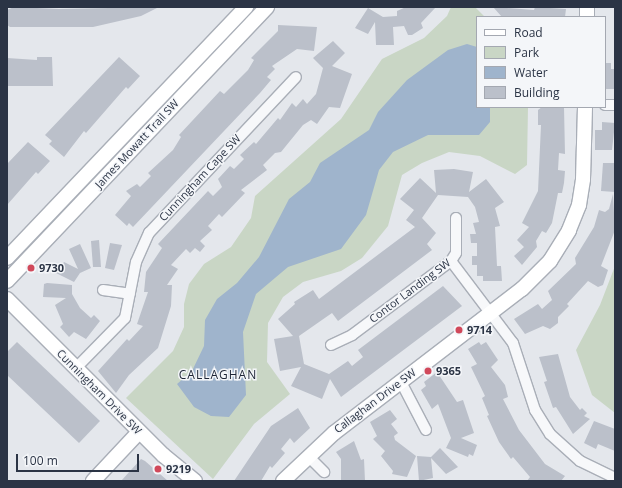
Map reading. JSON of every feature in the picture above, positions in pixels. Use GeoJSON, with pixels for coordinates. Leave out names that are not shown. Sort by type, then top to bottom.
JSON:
{"type":"FeatureCollection","features":[{"type":"Feature","properties":{"kind":"street","name":"James Mowatt Trail SW"},"geometry":{"type":"LineString","coordinates":[[7,258],[246,7]]}},
{"type":"Feature","properties":{"kind":"street","name":"James Mowatt Trail SW"},"geometry":{"type":"LineString","coordinates":[[7,281],[267,7]]}},
{"type":"Feature","properties":{"kind":"street","name":"Cunningham Cape SW"},"geometry":{"type":"LineString","coordinates":[[76,368],[121,324],[130,294],[138,256],[154,226],[296,77]]}},
{"type":"Feature","properties":{"kind":"street","name":"Callaghan Drive SW"},"geometry":{"type":"LineString","coordinates":[[282,481],[308,456],[401,382],[492,313],[542,271],[570,230],[582,186],[585,108]]}},
{"type":"Feature","properties":{"kind":"street","name":"Contor Landing SW"},"geometry":{"type":"LineString","coordinates":[[331,345],[352,335],[451,261],[456,253],[456,218]]}},
{"type":"Feature","properties":{"kind":"street"},"geometry":{"type":"LineString","coordinates":[[451,261],[514,343],[535,410],[550,434],[580,462],[615,478]]}},
{"type":"Feature","properties":{"kind":"street"},"geometry":{"type":"LineString","coordinates":[[103,290],[130,294]]}},
{"type":"Feature","properties":{"kind":"street","name":"Cunningham Drive SW"},"geometry":{"type":"LineString","coordinates":[[7,299],[139,432],[195,481]]}},
{"type":"Feature","properties":{"kind":"street"},"geometry":{"type":"LineString","coordinates":[[401,382],[426,430]]}},
{"type":"Feature","properties":{"kind":"street"},"geometry":{"type":"LineString","coordinates":[[93,481],[139,432]]}},
{"type":"Feature","properties":{"kind":"street"},"geometry":{"type":"LineString","coordinates":[[308,456],[324,472]]}},
{"type":"Feature","properties":{"kind":"green space"},"geometry":{"type":"Polygon","coordinates":[[[451,7],[475,7],[484,16],[476,16],[476,108],[528,108],[527,165],[515,174],[480,156],[449,152],[422,163],[402,175],[388,226],[362,258],[341,271],[303,282],[283,297],[268,323],[267,362],[290,394],[254,424],[213,479],[126,398],[173,351],[184,327],[184,304],[189,284],[204,264],[231,247],[251,218],[255,196],[341,119],[382,59],[424,38],[447,16],[451,7]]]}},
{"type":"Feature","properties":{"kind":"green space"},"geometry":{"type":"Polygon","coordinates":[[[615,266],[615,413],[592,395],[576,350],[600,305],[615,266]]]}},
{"type":"Feature","properties":{"kind":"water"},"geometry":{"type":"Polygon","coordinates":[[[467,44],[476,47],[476,108],[490,108],[490,122],[479,135],[428,135],[393,152],[379,170],[366,215],[341,249],[288,267],[256,294],[243,332],[246,395],[229,417],[211,416],[194,407],[177,384],[192,371],[204,346],[205,320],[217,299],[237,283],[259,257],[289,199],[310,182],[320,163],[369,130],[378,112],[407,80],[448,50],[467,44]]]}},
{"type":"Feature","properties":{"kind":"building"},"geometry":{"type":"Polygon","coordinates":[[[14,7],[59,9],[159,7],[141,16],[93,27],[10,27],[7,25],[7,10],[14,7]]]}},
{"type":"Feature","properties":{"kind":"building"},"geometry":{"type":"Polygon","coordinates":[[[406,7],[436,7],[421,23],[423,28],[412,35],[408,35],[404,26],[393,27],[394,45],[376,45],[375,22],[368,34],[355,28],[368,8],[383,17],[397,16],[397,11],[406,7]]]}},
{"type":"Feature","properties":{"kind":"building"},"geometry":{"type":"Polygon","coordinates":[[[493,7],[534,10],[535,7],[566,9],[565,16],[501,16],[493,7]]]}},
{"type":"Feature","properties":{"kind":"building"},"geometry":{"type":"Polygon","coordinates":[[[278,25],[317,27],[314,51],[297,49],[272,66],[275,69],[267,77],[271,80],[260,93],[133,227],[129,223],[127,226],[115,215],[131,196],[126,191],[137,184],[140,187],[151,176],[148,173],[173,150],[181,137],[179,135],[220,91],[224,94],[248,70],[254,60],[251,58],[278,31],[278,25]]]}},
{"type":"Feature","properties":{"kind":"building"},"geometry":{"type":"Polygon","coordinates":[[[333,41],[345,53],[332,66],[352,74],[340,108],[329,107],[317,124],[311,120],[303,125],[281,152],[275,153],[263,165],[267,170],[241,190],[245,193],[222,217],[219,214],[208,226],[212,230],[200,241],[205,246],[200,252],[195,248],[190,253],[186,249],[171,265],[178,269],[167,285],[172,285],[171,306],[158,348],[129,375],[116,393],[98,371],[127,339],[129,341],[143,326],[137,324],[148,292],[144,292],[146,272],[162,248],[158,244],[208,191],[213,196],[222,187],[218,179],[230,166],[234,169],[244,159],[240,155],[254,142],[256,144],[278,118],[280,120],[292,103],[296,107],[303,99],[307,104],[316,94],[323,68],[313,58],[333,41]]]}},
{"type":"Feature","properties":{"kind":"building"},"geometry":{"type":"Polygon","coordinates":[[[37,57],[52,57],[53,86],[7,86],[7,58],[37,60],[37,57]]]}},
{"type":"Feature","properties":{"kind":"building"},"geometry":{"type":"Polygon","coordinates":[[[119,57],[140,76],[128,89],[126,87],[86,133],[84,131],[64,157],[49,144],[52,141],[45,135],[119,57]]]}},
{"type":"Feature","properties":{"kind":"building"},"geometry":{"type":"Polygon","coordinates":[[[606,63],[611,63],[611,69],[615,69],[615,89],[606,89],[606,63]]]}},
{"type":"Feature","properties":{"kind":"building"},"geometry":{"type":"Polygon","coordinates":[[[541,108],[564,108],[565,154],[559,153],[558,170],[565,171],[564,183],[562,193],[558,193],[552,223],[546,233],[542,231],[536,241],[537,247],[522,265],[514,256],[524,247],[517,240],[529,227],[522,223],[538,191],[541,125],[538,125],[538,110],[541,108]]]}},
{"type":"Feature","properties":{"kind":"building"},"geometry":{"type":"Polygon","coordinates":[[[602,122],[615,123],[612,150],[595,150],[595,130],[602,130],[602,122]]]}},
{"type":"Feature","properties":{"kind":"building"},"geometry":{"type":"Polygon","coordinates":[[[28,142],[50,161],[38,174],[36,172],[7,205],[7,164],[28,142]]]}},
{"type":"Feature","properties":{"kind":"building"},"geometry":{"type":"Polygon","coordinates":[[[603,163],[615,163],[615,192],[601,191],[603,163]]]}},
{"type":"Feature","properties":{"kind":"building"},"geometry":{"type":"Polygon","coordinates":[[[454,169],[473,172],[469,192],[486,179],[504,202],[495,208],[500,226],[495,227],[497,266],[501,266],[502,281],[483,281],[483,276],[477,276],[477,265],[472,265],[472,256],[477,256],[477,243],[471,243],[470,234],[476,234],[473,223],[479,222],[475,207],[468,197],[438,195],[422,218],[436,233],[427,244],[432,250],[338,321],[332,313],[299,336],[304,364],[329,374],[348,361],[352,366],[363,357],[358,350],[443,286],[462,306],[341,397],[330,379],[322,399],[291,386],[301,367],[280,371],[274,339],[293,336],[278,319],[295,304],[294,302],[313,290],[319,299],[415,227],[406,220],[414,210],[400,199],[420,178],[436,193],[434,170],[454,169]]]}},
{"type":"Feature","properties":{"kind":"building"},"geometry":{"type":"Polygon","coordinates":[[[613,194],[615,230],[601,266],[608,270],[603,285],[598,287],[588,281],[567,304],[569,306],[558,317],[558,323],[550,329],[543,326],[525,334],[514,319],[538,304],[542,309],[552,300],[548,291],[576,264],[575,258],[594,227],[599,210],[605,212],[609,209],[613,194]]]}},
{"type":"Feature","properties":{"kind":"building"},"geometry":{"type":"Polygon","coordinates":[[[99,240],[101,267],[93,267],[91,241],[99,240]]]}},
{"type":"Feature","properties":{"kind":"building"},"geometry":{"type":"Polygon","coordinates":[[[110,243],[122,245],[114,270],[105,268],[110,243]]]}},
{"type":"Feature","properties":{"kind":"building"},"geometry":{"type":"Polygon","coordinates":[[[80,244],[91,268],[80,273],[74,282],[56,273],[64,262],[78,269],[69,249],[80,244]]]}},
{"type":"Feature","properties":{"kind":"building"},"geometry":{"type":"Polygon","coordinates":[[[44,284],[72,285],[72,294],[80,308],[91,318],[94,315],[100,321],[86,339],[74,332],[69,337],[60,327],[63,324],[55,305],[66,298],[43,297],[44,284]]]}},
{"type":"Feature","properties":{"kind":"building"},"geometry":{"type":"Polygon","coordinates":[[[17,342],[100,421],[79,443],[7,375],[7,352],[17,342]]]}},
{"type":"Feature","properties":{"kind":"building"},"geometry":{"type":"Polygon","coordinates":[[[479,342],[481,345],[486,342],[498,360],[491,367],[505,385],[508,397],[503,399],[519,430],[545,464],[565,476],[561,481],[527,481],[530,477],[513,457],[511,459],[499,442],[487,416],[489,415],[482,398],[485,396],[471,367],[477,364],[468,349],[479,342]]]}},
{"type":"Feature","properties":{"kind":"building"},"geometry":{"type":"Polygon","coordinates":[[[558,354],[570,397],[580,410],[582,408],[587,413],[584,416],[590,419],[573,434],[556,407],[553,408],[544,382],[547,381],[539,357],[558,354]]]}},
{"type":"Feature","properties":{"kind":"building"},"geometry":{"type":"Polygon","coordinates":[[[437,372],[457,402],[463,400],[474,433],[461,438],[477,445],[473,456],[469,454],[468,457],[446,448],[451,438],[438,404],[432,409],[421,390],[426,386],[424,382],[437,372]]]}},
{"type":"Feature","properties":{"kind":"building"},"geometry":{"type":"Polygon","coordinates":[[[298,408],[310,428],[294,443],[290,438],[281,449],[285,453],[272,468],[270,466],[261,481],[234,481],[271,426],[298,408]]]}},
{"type":"Feature","properties":{"kind":"building"},"geometry":{"type":"Polygon","coordinates":[[[390,410],[397,419],[391,424],[398,433],[394,436],[395,440],[416,456],[407,477],[392,474],[393,471],[381,456],[385,451],[373,439],[377,436],[370,422],[390,410]]]}},
{"type":"Feature","properties":{"kind":"building"},"geometry":{"type":"Polygon","coordinates":[[[594,421],[615,429],[615,451],[598,444],[596,449],[584,443],[594,421]]]}},
{"type":"Feature","properties":{"kind":"building"},"geometry":{"type":"Polygon","coordinates":[[[354,441],[361,460],[364,459],[365,481],[341,481],[341,459],[336,452],[354,441]]]}},
{"type":"Feature","properties":{"kind":"building"},"geometry":{"type":"Polygon","coordinates":[[[440,448],[458,467],[446,474],[431,458],[433,478],[419,481],[417,456],[431,457],[440,448]]]}},
{"type":"Feature","properties":{"kind":"building"},"geometry":{"type":"Polygon","coordinates":[[[141,459],[145,461],[168,481],[121,481],[141,459]]]}},
{"type":"Feature","properties":{"kind":"place","name":"9730"},"geometry":{"type":"Point","coordinates":[31,268]}},
{"type":"Feature","properties":{"kind":"place","name":"9714"},"geometry":{"type":"Point","coordinates":[459,330]}},
{"type":"Feature","properties":{"kind":"place","name":"9365"},"geometry":{"type":"Point","coordinates":[428,371]}},
{"type":"Feature","properties":{"kind":"place","name":"9219"},"geometry":{"type":"Point","coordinates":[158,469]}},
{"type":"Feature","properties":{"kind":"district","name":"CALLAGHAN"},"geometry":{"type":"Point","coordinates":[218,375]}}]}
